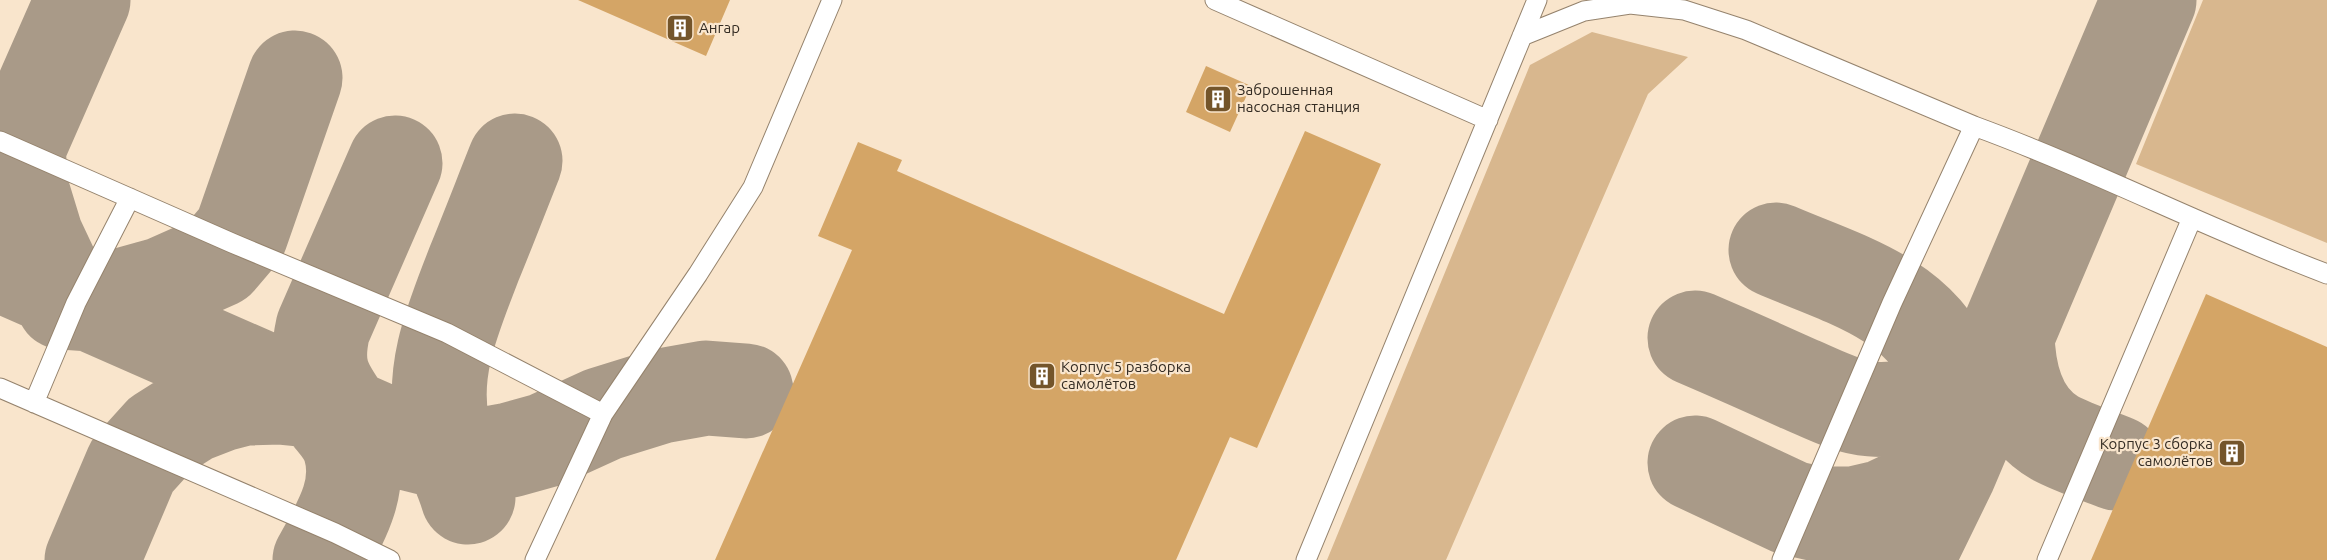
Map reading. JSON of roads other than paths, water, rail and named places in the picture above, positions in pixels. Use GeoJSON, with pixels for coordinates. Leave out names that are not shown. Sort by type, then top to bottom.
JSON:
{"type":"FeatureCollection","features":[{"type":"Feature","properties":{"kind":"lane"},"geometry":{"type":"LineString","coordinates":[[535,560],[602,414],[698,274],[753,187],[832,0]]}},
{"type":"Feature","properties":{"kind":"lane"},"geometry":{"type":"LineString","coordinates":[[1215,0],[1488,120]]}},
{"type":"Feature","properties":{"kind":"lane"},"geometry":{"type":"LineString","coordinates":[[1306,560],[1537,0]]}},
{"type":"Feature","properties":{"kind":"lane"},"geometry":{"type":"LineString","coordinates":[[1522,36],[1584,11],[1630,4],[1684,10],[1746,30],[1974,126],[2035,148],[2262,250],[2327,274]]}},
{"type":"Feature","properties":{"kind":"lane"},"geometry":{"type":"LineString","coordinates":[[1782,560],[1892,303],[1974,126]]}},
{"type":"Feature","properties":{"kind":"lane"},"geometry":{"type":"LineString","coordinates":[[0,141],[447,333],[602,414]]}},
{"type":"Feature","properties":{"kind":"lane"},"geometry":{"type":"LineString","coordinates":[[34,403],[76,303],[130,198]]}},
{"type":"Feature","properties":{"kind":"lane"},"geometry":{"type":"LineString","coordinates":[[2047,560],[2192,218]]}},
{"type":"Feature","properties":{"kind":"lane"},"geometry":{"type":"LineString","coordinates":[[0,388],[335,533],[390,560]]}},
{"type":"Feature","properties":{"kind":"place","name":"Ангар"},"geometry":{"type":"Point","coordinates":[680,28]}},
{"type":"Feature","properties":{"kind":"place","name":"Заброшенная насосная станция"},"geometry":{"type":"Point","coordinates":[1218,99]}},
{"type":"Feature","properties":{"kind":"place","name":"Корпус 5 разборка самолётов"},"geometry":{"type":"Point","coordinates":[1042,376]}},
{"type":"Feature","properties":{"kind":"place","name":"Корпус 3 сборка самолётов"},"geometry":{"type":"Point","coordinates":[2232,453]}}]}
